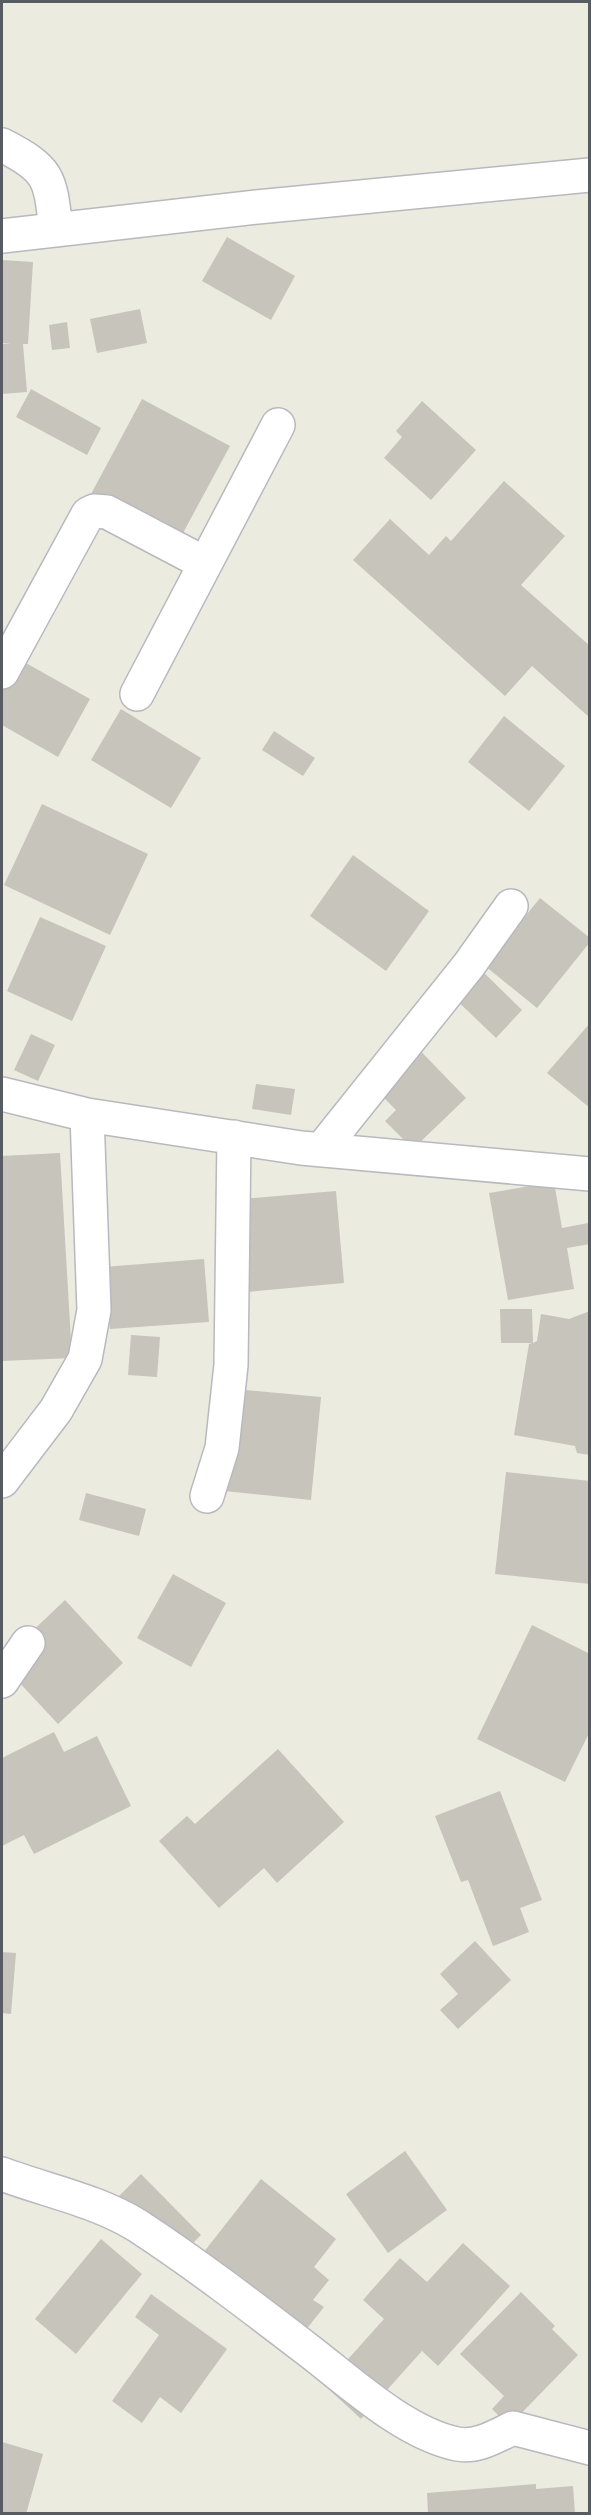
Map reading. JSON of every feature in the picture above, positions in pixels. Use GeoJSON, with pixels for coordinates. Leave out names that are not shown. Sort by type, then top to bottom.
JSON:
{"type":"FeatureCollection","features":[{"type":"Feature","properties":{"kind":"street"},"geometry":{"type":"LineString","coordinates":[[2,145],[34,162],[51,188],[56,230]]}},
{"type":"Feature","properties":{"kind":"street"},"geometry":{"type":"LineString","coordinates":[[2,236],[257,207],[590,175]]}},
{"type":"Feature","properties":{"kind":"street"},"geometry":{"type":"LineString","coordinates":[[137,694],[278,425]]}},
{"type":"Feature","properties":{"kind":"street"},"geometry":{"type":"LineString","coordinates":[[2,672],[88,514],[94,511],[107,512],[204,563]]}},
{"type":"Feature","properties":{"kind":"street"},"geometry":{"type":"LineString","coordinates":[[321,1150],[469,965],[511,906]]}},
{"type":"Feature","properties":{"kind":"street"},"geometry":{"type":"LineString","coordinates":[[2,1094],[87,1115],[321,1150],[590,1174]]}},
{"type":"Feature","properties":{"kind":"street"},"geometry":{"type":"LineString","coordinates":[[2,1481],[56,1410],[85,1359],[94,1310],[87,1115]]}},
{"type":"Feature","properties":{"kind":"street"},"geometry":{"type":"LineString","coordinates":[[207,1496],[222,1448],[231,1365],[234,1137]]}},
{"type":"Feature","properties":{"kind":"street"},"geometry":{"type":"LineString","coordinates":[[2,1682],[28,1643]]}},
{"type":"Feature","properties":{"kind":"street"},"geometry":{"type":"LineString","coordinates":[[2,2174],[93,2204],[136,2225],[258,2311],[382,2407],[430,2435],[459,2444],[485,2442],[513,2428],[590,2448]]}},
{"type":"Feature","properties":{"kind":"building"},"geometry":{"type":"Polygon","coordinates":[[[227,237],[295,276],[271,320],[202,281],[227,237]]]}},
{"type":"Feature","properties":{"kind":"building"},"geometry":{"type":"Polygon","coordinates":[[[2,260],[33,262],[28,344],[23,344],[27,392],[2,394],[2,344],[11,343],[2,343],[2,260]]]}},
{"type":"Feature","properties":{"kind":"building"},"geometry":{"type":"Polygon","coordinates":[[[140,309],[147,343],[97,353],[90,319],[140,309]]]}},
{"type":"Feature","properties":{"kind":"building"},"geometry":{"type":"Polygon","coordinates":[[[67,322],[70,348],[52,350],[49,325],[67,322]]]}},
{"type":"Feature","properties":{"kind":"building"},"geometry":{"type":"Polygon","coordinates":[[[31,389],[101,428],[87,455],[16,417],[31,389]]]}},
{"type":"Feature","properties":{"kind":"building"},"geometry":{"type":"Polygon","coordinates":[[[142,399],[230,446],[170,557],[83,509],[142,399]]]}},
{"type":"Feature","properties":{"kind":"building"},"geometry":{"type":"Polygon","coordinates":[[[422,401],[476,450],[431,500],[384,458],[402,437],[396,431],[422,401]]]}},
{"type":"Feature","properties":{"kind":"building"},"geometry":{"type":"Polygon","coordinates":[[[504,481],[565,536],[521,585],[590,646],[590,718],[532,666],[505,696],[353,560],[390,519],[429,555],[446,536],[451,541],[504,481]]]}},
{"type":"Feature","properties":{"kind":"building"},"geometry":{"type":"Polygon","coordinates":[[[8,653],[90,699],[58,757],[2,725],[2,665],[8,653]]]}},
{"type":"Feature","properties":{"kind":"building"},"geometry":{"type":"Polygon","coordinates":[[[121,709],[201,758],[171,808],[91,760],[121,709]]]}},
{"type":"Feature","properties":{"kind":"building"},"geometry":{"type":"Polygon","coordinates":[[[504,716],[565,766],[529,811],[468,762],[504,716]]]}},
{"type":"Feature","properties":{"kind":"building"},"geometry":{"type":"Polygon","coordinates":[[[274,731],[315,758],[303,776],[262,750],[274,731]]]}},
{"type":"Feature","properties":{"kind":"building"},"geometry":{"type":"Polygon","coordinates":[[[42,804],[148,854],[110,935],[4,885],[42,804]]]}},
{"type":"Feature","properties":{"kind":"building"},"geometry":{"type":"Polygon","coordinates":[[[353,855],[429,911],[386,971],[310,916],[353,855]]]}},
{"type":"Feature","properties":{"kind":"building"},"geometry":{"type":"Polygon","coordinates":[[[540,898],[590,938],[590,942],[537,1008],[485,966],[540,898]]]}},
{"type":"Feature","properties":{"kind":"building"},"geometry":{"type":"Polygon","coordinates":[[[40,917],[106,946],[72,1021],[7,991],[40,917]]]}},
{"type":"Feature","properties":{"kind":"building"},"geometry":{"type":"Polygon","coordinates":[[[475,964],[522,1010],[496,1038],[448,992],[475,964]]]}},
{"type":"Feature","properties":{"kind":"building"},"geometry":{"type":"Polygon","coordinates":[[[590,1023],[590,1108],[547,1073],[590,1023]]]}},
{"type":"Feature","properties":{"kind":"building"},"geometry":{"type":"Polygon","coordinates":[[[31,1034],[55,1045],[38,1081],[14,1070],[31,1034]]]}},
{"type":"Feature","properties":{"kind":"building"},"geometry":{"type":"Polygon","coordinates":[[[408,1038],[466,1098],[413,1149],[385,1121],[396,1110],[365,1079],[408,1038]]]}},
{"type":"Feature","properties":{"kind":"building"},"geometry":{"type":"Polygon","coordinates":[[[256,1084],[295,1089],[291,1115],[252,1109],[256,1084]]]}},
{"type":"Feature","properties":{"kind":"building"},"geometry":{"type":"Polygon","coordinates":[[[60,1153],[72,1358],[2,1361],[2,1156],[60,1153]]]}},
{"type":"Feature","properties":{"kind":"building"},"geometry":{"type":"Polygon","coordinates":[[[554,1182],[562,1228],[588,1223],[590,1244],[567,1248],[574,1289],[508,1300],[489,1193],[554,1182]]]}},
{"type":"Feature","properties":{"kind":"building"},"geometry":{"type":"Polygon","coordinates":[[[336,1191],[344,1283],[225,1294],[217,1201],[336,1191]]]}},
{"type":"Feature","properties":{"kind":"building"},"geometry":{"type":"Polygon","coordinates":[[[204,1259],[209,1322],[110,1329],[104,1267],[204,1259]]]}},
{"type":"Feature","properties":{"kind":"building"},"geometry":{"type":"Polygon","coordinates":[[[500,1309],[532,1309],[533,1343],[537,1341],[541,1314],[569,1319],[590,1311],[590,1455],[577,1453],[575,1446],[514,1435],[529,1344],[532,1343],[501,1343],[500,1309]]]}},
{"type":"Feature","properties":{"kind":"building"},"geometry":{"type":"Polygon","coordinates":[[[131,1335],[160,1337],[157,1377],[128,1375],[131,1335]]]}},
{"type":"Feature","properties":{"kind":"building"},"geometry":{"type":"Polygon","coordinates":[[[224,1388],[321,1397],[311,1500],[214,1490],[224,1388]]]}},
{"type":"Feature","properties":{"kind":"building"},"geometry":{"type":"Polygon","coordinates":[[[506,1472],[590,1481],[590,1584],[495,1574],[506,1472]]]}},
{"type":"Feature","properties":{"kind":"building"},"geometry":{"type":"Polygon","coordinates":[[[86,1493],[146,1509],[139,1536],[79,1520],[86,1493]]]}},
{"type":"Feature","properties":{"kind":"building"},"geometry":{"type":"Polygon","coordinates":[[[173,1574],[226,1603],[191,1667],[137,1638],[173,1574]]]}},
{"type":"Feature","properties":{"kind":"building"},"geometry":{"type":"Polygon","coordinates":[[[65,1600],[123,1663],[58,1724],[2,1664],[2,1660],[65,1600]]]}},
{"type":"Feature","properties":{"kind":"building"},"geometry":{"type":"Polygon","coordinates":[[[532,1625],[590,1654],[590,1731],[565,1782],[477,1739],[532,1625]]]}},
{"type":"Feature","properties":{"kind":"building"},"geometry":{"type":"Polygon","coordinates":[[[54,1732],[64,1752],[97,1736],[131,1806],[34,1854],[24,1835],[2,1846],[2,1758],[54,1732]]]}},
{"type":"Feature","properties":{"kind":"building"},"geometry":{"type":"Polygon","coordinates":[[[278,1749],[344,1822],[277,1883],[264,1868],[219,1908],[159,1841],[187,1816],[195,1824],[278,1749]]]}},
{"type":"Feature","properties":{"kind":"building"},"geometry":{"type":"Polygon","coordinates":[[[500,1791],[542,1900],[520,1908],[529,1932],[493,1946],[468,1880],[461,1882],[435,1816],[500,1791]]]}},
{"type":"Feature","properties":{"kind":"building"},"geometry":{"type":"Polygon","coordinates":[[[475,1941],[511,1980],[458,2029],[440,2010],[458,1994],[440,1974],[475,1941]]]}},
{"type":"Feature","properties":{"kind":"building"},"geometry":{"type":"Polygon","coordinates":[[[2,1952],[16,1953],[11,2014],[2,2013],[2,1952]]]}},
{"type":"Feature","properties":{"kind":"building"},"geometry":{"type":"Polygon","coordinates":[[[405,2151],[447,2210],[388,2253],[346,2194],[405,2151]]]}},
{"type":"Feature","properties":{"kind":"building"},"geometry":{"type":"Polygon","coordinates":[[[141,2174],[201,2235],[170,2266],[110,2205],[141,2174]]]}},
{"type":"Feature","properties":{"kind":"building"},"geometry":{"type":"Polygon","coordinates":[[[261,2179],[336,2239],[314,2267],[329,2280],[313,2300],[324,2307],[286,2355],[185,2276],[261,2179]]]}},
{"type":"Feature","properties":{"kind":"building"},"geometry":{"type":"Polygon","coordinates":[[[101,2239],[142,2274],[76,2354],[35,2319],[101,2239]]]}},
{"type":"Feature","properties":{"kind":"building"},"geometry":{"type":"Polygon","coordinates":[[[463,2243],[510,2286],[438,2366],[422,2351],[361,2419],[309,2371],[341,2367],[384,2319],[363,2300],[400,2258],[427,2282],[463,2243]]]}},
{"type":"Feature","properties":{"kind":"building"},"geometry":{"type":"Polygon","coordinates":[[[521,2292],[555,2326],[552,2329],[578,2355],[509,2426],[492,2409],[504,2396],[460,2354],[521,2292]]]}},
{"type":"Feature","properties":{"kind":"building"},"geometry":{"type":"Polygon","coordinates":[[[151,2294],[227,2349],[181,2413],[160,2397],[142,2423],[112,2401],[159,2335],[135,2317],[151,2294]]]}},
{"type":"Feature","properties":{"kind":"building"},"geometry":{"type":"Polygon","coordinates":[[[2,2442],[43,2454],[26,2514],[2,2514],[2,2442]]]}},
{"type":"Feature","properties":{"kind":"building"},"geometry":{"type":"Polygon","coordinates":[[[536,2484],[536,2489],[573,2486],[575,2514],[428,2514],[427,2493],[536,2484]]]}}]}
